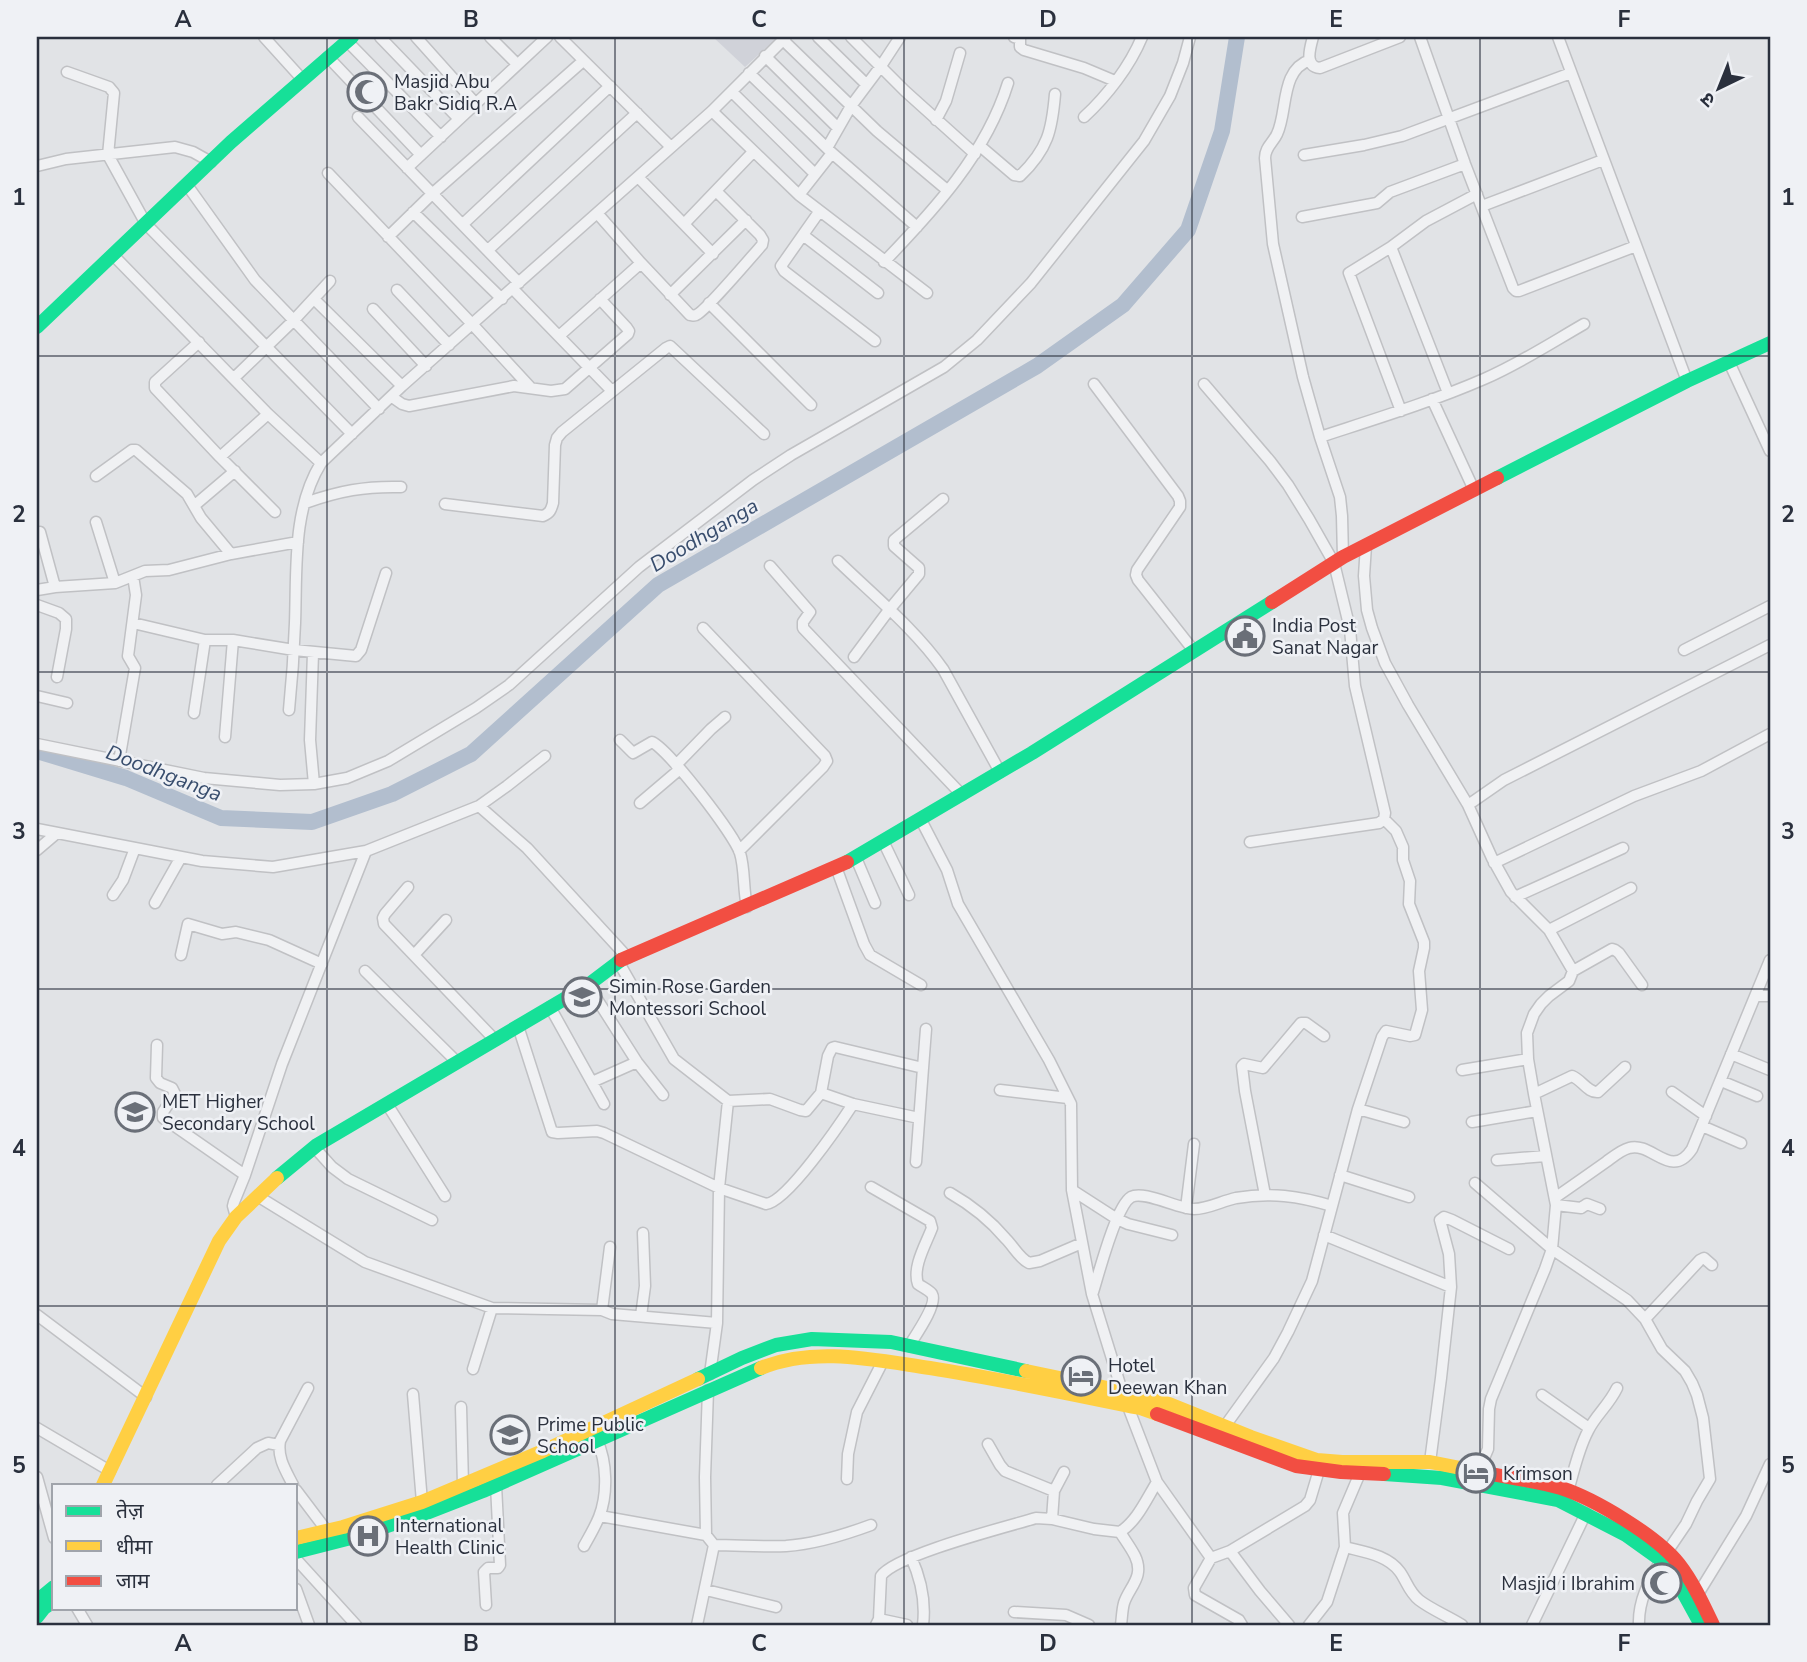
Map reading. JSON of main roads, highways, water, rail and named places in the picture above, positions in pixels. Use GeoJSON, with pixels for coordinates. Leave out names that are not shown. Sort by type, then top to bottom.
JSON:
{"type":"FeatureCollection","features":[{"type":"Feature","properties":{"kind":"main road"},"geometry":{"type":"LineString","coordinates":[[37,327],[211,162],[350,39]]}},
{"type":"Feature","properties":{"kind":"main road"},"geometry":{"type":"LineString","coordinates":[[104,1484],[219,1241],[236,1217],[315,1147],[588,985],[623,960],[836,867],[884,843],[1044,746],[1338,560],[1687,381],[1770,343]]}},
{"type":"Feature","properties":{"kind":"main road"},"geometry":{"type":"LineString","coordinates":[[298,1538],[422,1502],[543,1451],[742,1358],[776,1345],[812,1339],[891,1342],[1122,1391],[1169,1404],[1276,1447],[1317,1460],[1430,1462],[1476,1478],[1558,1500],[1676,1560],[1698,1594],[1713,1625]]}},
{"type":"Feature","properties":{"kind":"main road"},"geometry":{"type":"LineString","coordinates":[[298,1551],[424,1514],[777,1361],[821,1356],[861,1358],[995,1378],[1128,1406],[1296,1466],[1360,1473],[1476,1478],[1568,1491],[1641,1532],[1664,1556],[1701,1625]]}},
{"type":"Feature","properties":{"kind":"main road"},"geometry":{"type":"LineString","coordinates":[[37,1601],[52,1589]]}},
{"type":"Feature","properties":{"kind":"main road"},"geometry":{"type":"LineString","coordinates":[[37,1617],[52,1602]]}},
{"type":"Feature","properties":{"kind":"waterway","name":"Doodhganga"},"geometry":{"type":"LineString","coordinates":[[37,751],[126,778],[221,818],[312,822],[392,794],[471,754],[658,585],[1037,366],[1123,305],[1188,230],[1222,131],[1237,37]]}},
{"type":"Feature","properties":{"kind":"place","name":"Masjid Abu Bakr Sidiq R.A"},"geometry":{"type":"Point","coordinates":[367,92]}},
{"type":"Feature","properties":{"kind":"place","name":"India Post Sanat Nagar"},"geometry":{"type":"Point","coordinates":[1245,636]}},
{"type":"Feature","properties":{"kind":"place","name":"Simin Rose Garden Montessori School"},"geometry":{"type":"Point","coordinates":[582,997]}},
{"type":"Feature","properties":{"kind":"place","name":"MET Higher Secondary School"},"geometry":{"type":"Point","coordinates":[135,1112]}},
{"type":"Feature","properties":{"kind":"place","name":"Hotel Deewan Khan"},"geometry":{"type":"Point","coordinates":[1081,1376]}},
{"type":"Feature","properties":{"kind":"place","name":"Prime Public School"},"geometry":{"type":"Point","coordinates":[510,1435]}},
{"type":"Feature","properties":{"kind":"place","name":"Krimson"},"geometry":{"type":"Point","coordinates":[1476,1473]}},
{"type":"Feature","properties":{"kind":"place","name":"International Health Clinic"},"geometry":{"type":"Point","coordinates":[368,1536]}},
{"type":"Feature","properties":{"kind":"place","name":"Masjid i Ibrahim"},"geometry":{"type":"Point","coordinates":[1662,1583]}}]}
